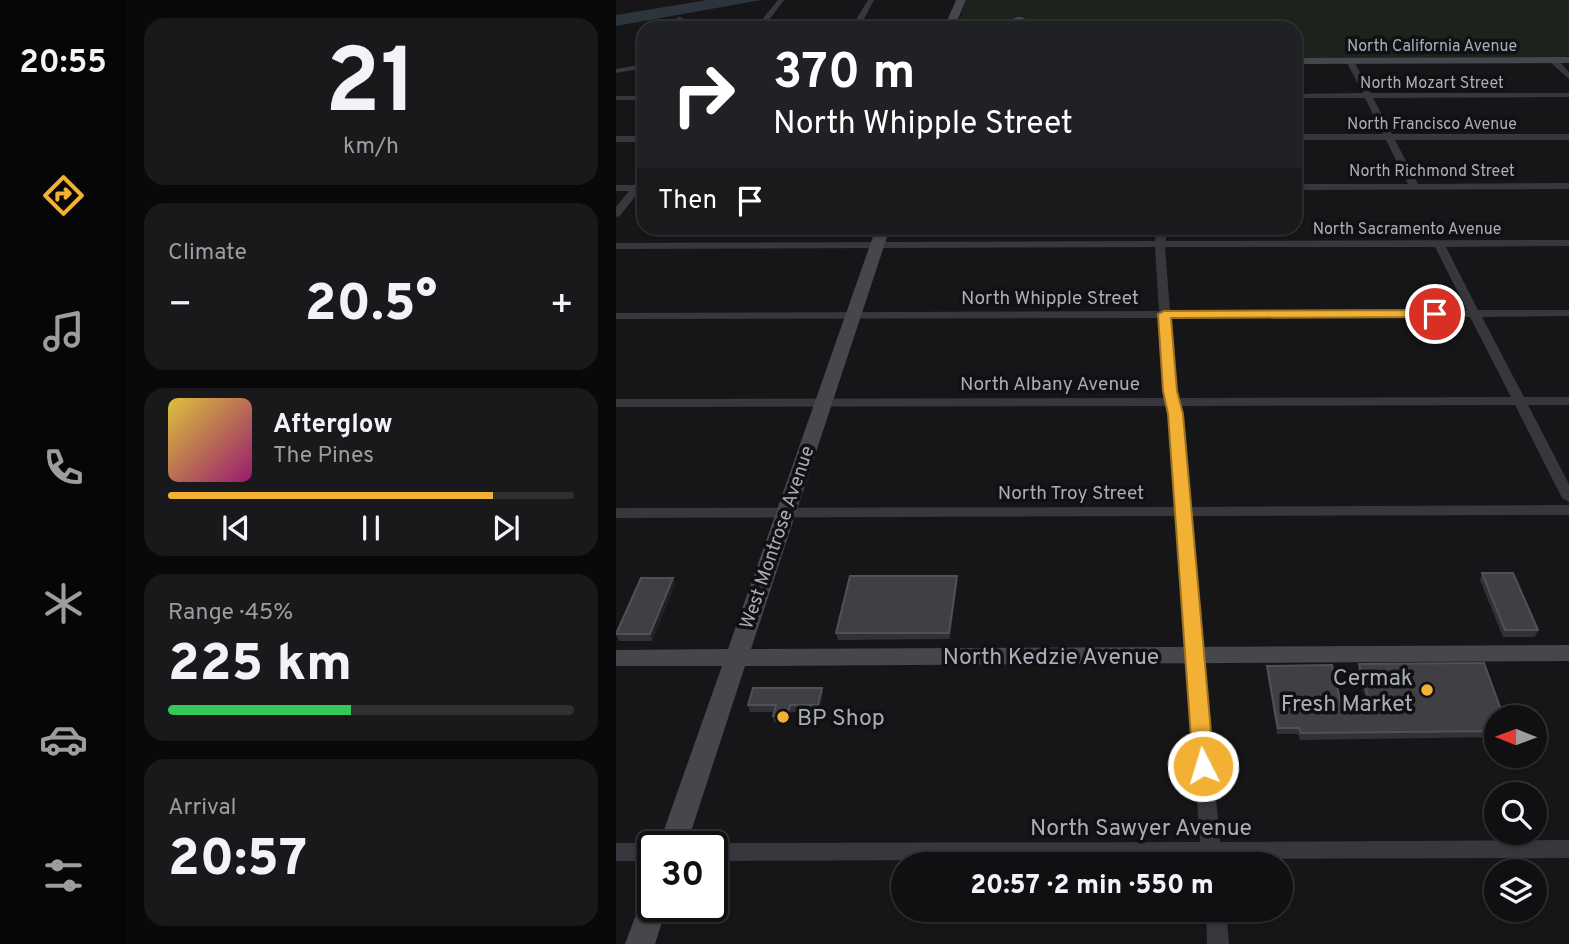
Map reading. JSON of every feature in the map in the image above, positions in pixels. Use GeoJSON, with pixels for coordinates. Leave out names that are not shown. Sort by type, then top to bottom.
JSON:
{"type":"FeatureCollection","features":[{"type":"Feature","properties":{"kind":"main road"},"geometry":{"type":"LineString","coordinates":[[954,21],[961,0]]}},
{"type":"Feature","properties":{"kind":"main road","name":"North California Avenue"},"geometry":{"type":"LineString","coordinates":[[1302,61],[1569,60]]}},
{"type":"Feature","properties":{"kind":"main road","name":"West Montrose Avenue"},"geometry":{"type":"LineString","coordinates":[[677,831],[880,236]]}},
{"type":"Feature","properties":{"kind":"main road","name":"North Kedzie Avenue"},"geometry":{"type":"LineString","coordinates":[[616,658],[1569,653]]}},
{"type":"Feature","properties":{"kind":"main road"},"geometry":{"type":"LineString","coordinates":[[640,944],[647,922]]}},
{"type":"Feature","properties":{"kind":"street"},"geometry":{"type":"LineString","coordinates":[[764,21],[781,0]]}},
{"type":"Feature","properties":{"kind":"street"},"geometry":{"type":"LineString","coordinates":[[860,21],[871,0]]}},
{"type":"Feature","properties":{"kind":"street"},"geometry":{"type":"LineString","coordinates":[[677,21],[680,18]]}},
{"type":"Feature","properties":{"kind":"street"},"geometry":{"type":"LineString","coordinates":[[1553,60],[1569,77]]}},
{"type":"Feature","properties":{"kind":"street"},"geometry":{"type":"LineString","coordinates":[[1350,61],[1414,186]]}},
{"type":"Feature","properties":{"kind":"street"},"geometry":{"type":"LineString","coordinates":[[632,68],[637,63]]}},
{"type":"Feature","properties":{"kind":"street"},"geometry":{"type":"LineString","coordinates":[[616,71],[637,67]]}},
{"type":"Feature","properties":{"kind":"street","name":"North Mozart Street"},"geometry":{"type":"LineString","coordinates":[[1302,96],[1569,96]]}},
{"type":"Feature","properties":{"kind":"street"},"geometry":{"type":"LineString","coordinates":[[616,98],[637,97]]}},
{"type":"Feature","properties":{"kind":"street","name":"North Francisco Avenue"},"geometry":{"type":"LineString","coordinates":[[1302,138],[1569,137]]}},
{"type":"Feature","properties":{"kind":"street"},"geometry":{"type":"LineString","coordinates":[[616,139],[637,139]]}},
{"type":"Feature","properties":{"kind":"street","name":"North Richmond Street"},"geometry":{"type":"LineString","coordinates":[[1302,187],[1569,186]]}},
{"type":"Feature","properties":{"kind":"street"},"geometry":{"type":"LineString","coordinates":[[616,188],[637,188]]}},
{"type":"Feature","properties":{"kind":"street"},"geometry":{"type":"LineString","coordinates":[[616,215],[637,191]]}},
{"type":"Feature","properties":{"kind":"street"},"geometry":{"type":"LineString","coordinates":[[1160,235],[1164,314],[1210,852]]}},
{"type":"Feature","properties":{"kind":"street","name":"North Sacramento Avenue"},"geometry":{"type":"LineString","coordinates":[[616,246],[880,236],[1160,244],[1569,243]]}},
{"type":"Feature","properties":{"kind":"street"},"geometry":{"type":"LineString","coordinates":[[1439,244],[1569,498]]}},
{"type":"Feature","properties":{"kind":"street","name":"North Whipple Street"},"geometry":{"type":"LineString","coordinates":[[616,316],[1569,313]]}},
{"type":"Feature","properties":{"kind":"street","name":"North Albany Avenue"},"geometry":{"type":"LineString","coordinates":[[616,403],[1569,401]]}},
{"type":"Feature","properties":{"kind":"street","name":"North Troy Street"},"geometry":{"type":"LineString","coordinates":[[616,513],[1569,510]]}},
{"type":"Feature","properties":{"kind":"street","name":"North Sawyer Avenue"},"geometry":{"type":"LineString","coordinates":[[1293,856],[1569,849]]}},
{"type":"Feature","properties":{"kind":"street"},"geometry":{"type":"LineString","coordinates":[[616,852],[637,852]]}},
{"type":"Feature","properties":{"kind":"street","name":"North Sawyer Avenue"},"geometry":{"type":"LineString","coordinates":[[728,852],[891,854]]}},
{"type":"Feature","properties":{"kind":"street"},"geometry":{"type":"LineString","coordinates":[[1217,922],[1218,944]]}},
{"type":"Feature","properties":{"kind":"shaded area"},"geometry":{"type":"Polygon","coordinates":[[[707,0],[761,0],[616,26],[616,15],[707,0]]]}},
{"type":"Feature","properties":{"kind":"shaded area"},"geometry":{"type":"Polygon","coordinates":[[[966,0],[1569,0],[1569,58],[1302,58],[1302,21],[959,21],[966,0]]]}},
{"type":"Feature","properties":{"kind":"building"},"geometry":{"type":"Polygon","coordinates":[[[1482,573],[1513,573],[1538,630],[1505,630],[1482,573]]]}},
{"type":"Feature","properties":{"kind":"building"},"geometry":{"type":"Polygon","coordinates":[[[850,576],[957,576],[949,633],[836,633],[850,576]]]}},
{"type":"Feature","properties":{"kind":"building"},"geometry":{"type":"Polygon","coordinates":[[[641,578],[673,578],[650,634],[616,634],[641,578]]]}},
{"type":"Feature","properties":{"kind":"building"},"geometry":{"type":"Polygon","coordinates":[[[1484,663],[1499,705],[1484,705],[1484,731],[1301,733],[1299,728],[1278,728],[1267,666],[1332,665],[1341,704],[1370,704],[1359,664],[1484,663]]]}},
{"type":"Feature","properties":{"kind":"building"},"geometry":{"type":"Polygon","coordinates":[[[753,688],[822,688],[818,705],[790,705],[788,715],[773,716],[776,705],[748,705],[753,688]]]}},
{"type":"Feature","properties":{"kind":"place","name":"Cermak Fresh Market"},"geometry":{"type":"Point","coordinates":[1427,690]}},
{"type":"Feature","properties":{"kind":"place","name":"BP Shop"},"geometry":{"type":"Point","coordinates":[783,717]}},
{"type":"Feature","properties":{"kind":"route"},"geometry":{"type":"LineString","coordinates":[[1203,766],[1175,414],[1170,391],[1164,314],[1435,314]]}}]}
